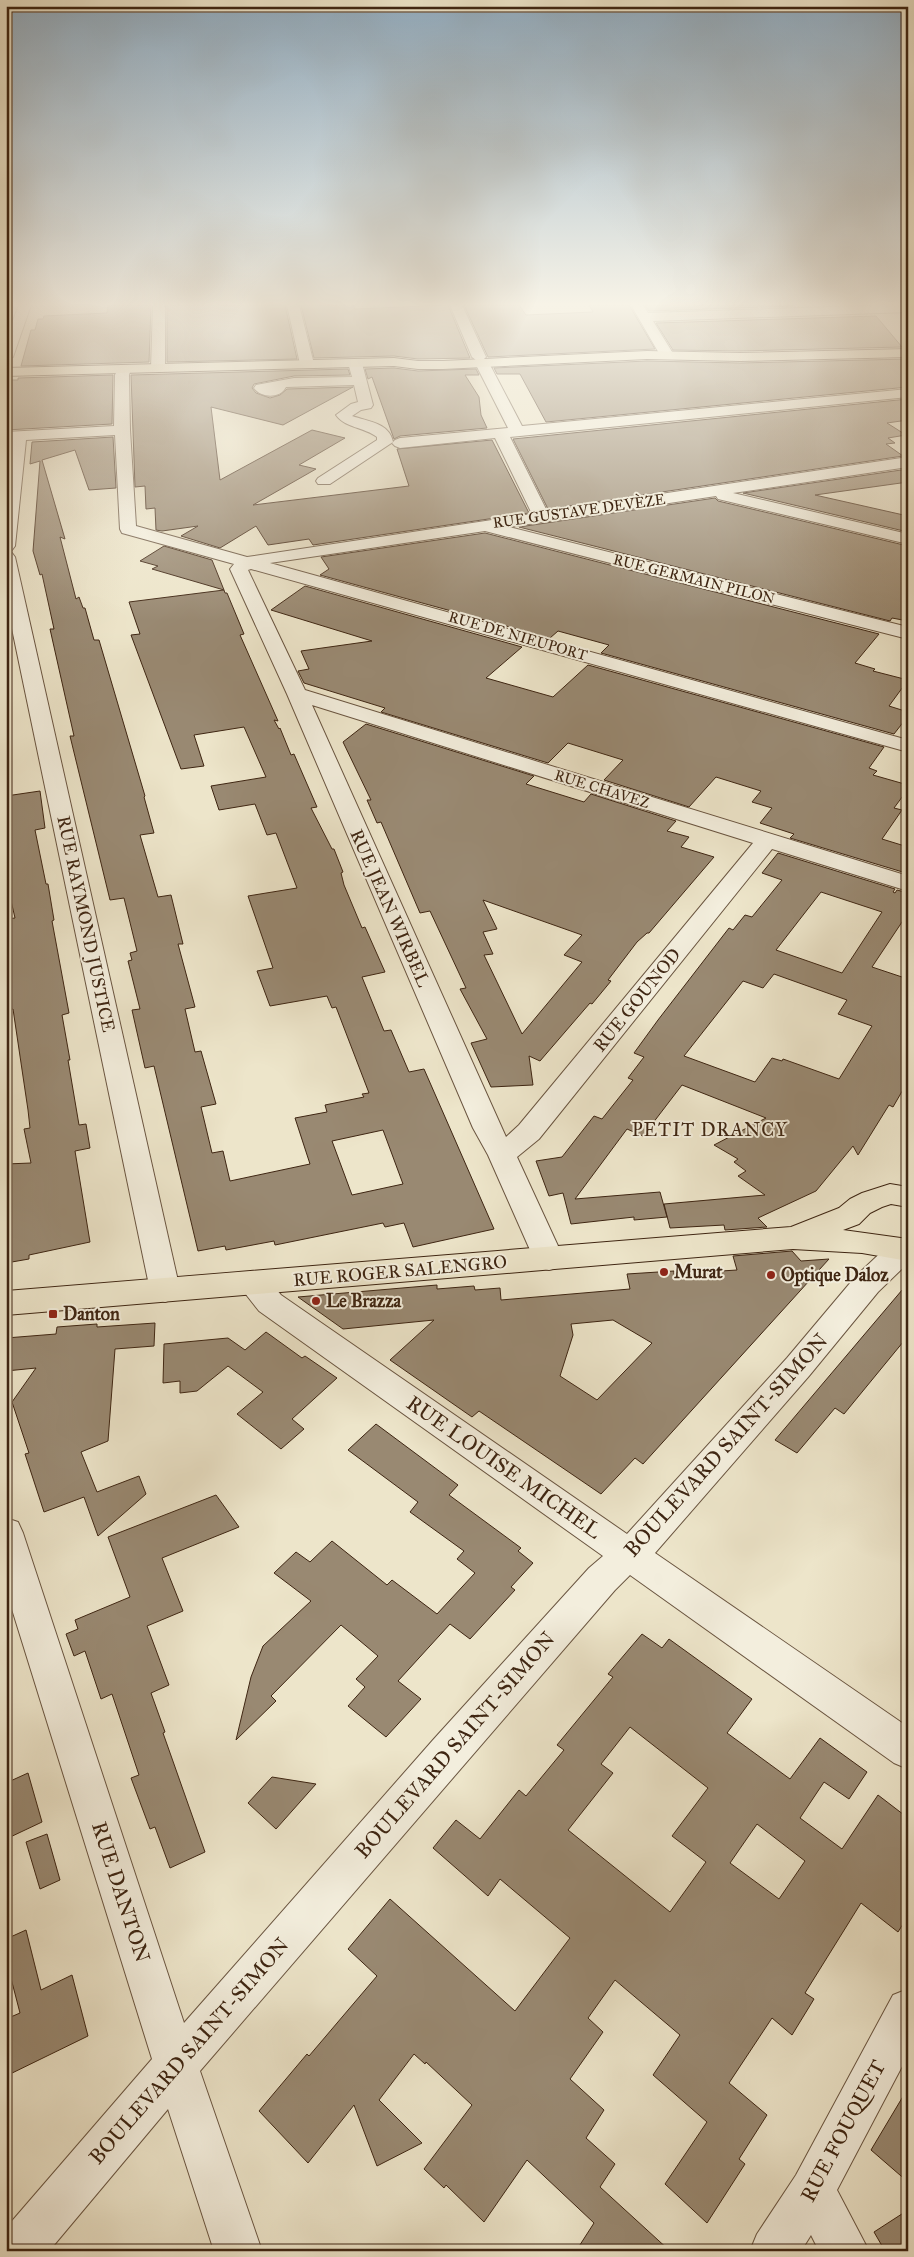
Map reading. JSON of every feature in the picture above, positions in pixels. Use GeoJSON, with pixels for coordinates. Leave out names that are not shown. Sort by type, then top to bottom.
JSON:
{"type":"FeatureCollection","features":[{"type":"Feature","properties":{"kind":"main road","name":"RUE ROGER SALENGRO"},"geometry":{"type":"LineString","coordinates":[[793,1238],[849,1216],[860,1206],[902,1190]]}},
{"type":"Feature","properties":{"kind":"main road"},"geometry":{"type":"LineString","coordinates":[[849,1216],[862,1242]]}},
{"type":"Feature","properties":{"kind":"main road","name":"RUE ROGER SALENGRO"},"geometry":{"type":"LineString","coordinates":[[6,1302],[793,1238],[862,1242],[905,1250]]}},
{"type":"Feature","properties":{"kind":"street"},"geometry":{"type":"LineString","coordinates":[[6,546],[13,436],[122,430],[122,410]]}},
{"type":"Feature","properties":{"kind":"street"},"geometry":{"type":"LineString","coordinates":[[324,481],[385,442],[384,435],[375,428],[346,419],[343,415],[351,410]]}},
{"type":"Feature","properties":{"kind":"street"},"geometry":{"type":"LineString","coordinates":[[506,410],[517,431]]}},
{"type":"Feature","properties":{"kind":"street"},"geometry":{"type":"LineString","coordinates":[[400,443],[724,410]]}},
{"type":"Feature","properties":{"kind":"street","name":"RUE DE NIEUPORT"},"geometry":{"type":"LineString","coordinates":[[122,430],[128,529],[250,561],[908,746]]}},
{"type":"Feature","properties":{"kind":"street"},"geometry":{"type":"LineString","coordinates":[[500,433],[542,517]]}},
{"type":"Feature","properties":{"kind":"street","name":"RUE GUSTAVE DEVÈZE"},"geometry":{"type":"LineString","coordinates":[[250,561],[908,462]]}},
{"type":"Feature","properties":{"kind":"street"},"geometry":{"type":"LineString","coordinates":[[710,493],[908,539]]}},
{"type":"Feature","properties":{"kind":"street","name":"RUE GERMAIN PILON"},"geometry":{"type":"LineString","coordinates":[[480,525],[908,633]]}},
{"type":"Feature","properties":{"kind":"street","name":"RUE RAYMOND JUSTICE"},"geometry":{"type":"LineString","coordinates":[[6,557],[165,1290]]}},
{"type":"Feature","properties":{"kind":"street","name":"RUE JEAN WIRBEL"},"geometry":{"type":"LineString","coordinates":[[250,561],[239,569],[297,694],[487,1128],[502,1155],[549,1259]]}},
{"type":"Feature","properties":{"kind":"street","name":"RUE CHAVEZ"},"geometry":{"type":"LineString","coordinates":[[297,694],[908,884]]}},
{"type":"Feature","properties":{"kind":"street","name":"RUE GOUNOD"},"geometry":{"type":"LineString","coordinates":[[502,1155],[530,1132],[767,841]]}},
{"type":"Feature","properties":{"kind":"street","name":"BOULEVARD SAINT-SIMON"},"geometry":{"type":"LineString","coordinates":[[18,2251],[176,2065],[466,1731],[602,1579],[651,1534],[867,1284],[905,1250]]}},
{"type":"Feature","properties":{"kind":"street","name":"RUE LOUISE MICHEL"},"geometry":{"type":"LineString","coordinates":[[252,1283],[270,1303],[908,1750]]}},
{"type":"Feature","properties":{"kind":"street","name":"RUE DANTON"},"geometry":{"type":"LineString","coordinates":[[6,1533],[176,2065],[238,2251]]}},
{"type":"Feature","properties":{"kind":"street","name":"RUE FOUQUET"},"geometry":{"type":"LineString","coordinates":[[774,2251],[812,2190],[908,2010]]}},
{"type":"Feature","properties":{"kind":"street"},"geometry":{"type":"LineString","coordinates":[[812,2190],[845,2251]]}},
{"type":"Feature","properties":{"kind":"building"},"geometry":{"type":"Polygon","coordinates":[[[6,410],[112,410],[112,424],[6,430],[6,410]]]}},
{"type":"Feature","properties":{"kind":"building"},"geometry":{"type":"Polygon","coordinates":[[[132,410],[211,410],[220,480],[312,430],[345,438],[299,465],[316,469],[253,505],[409,486],[397,449],[492,440],[529,513],[313,545],[309,539],[268,545],[256,526],[220,548],[181,536],[198,526],[162,531],[156,530],[155,508],[146,509],[145,486],[135,487],[132,410]]]}},
{"type":"Feature","properties":{"kind":"building"},"geometry":{"type":"Polygon","coordinates":[[[224,410],[310,410],[283,425],[224,410]]]}},
{"type":"Feature","properties":{"kind":"building"},"geometry":{"type":"Polygon","coordinates":[[[384,410],[480,410],[487,428],[400,436],[394,439],[384,410]]]}},
{"type":"Feature","properties":{"kind":"building"},"geometry":{"type":"Polygon","coordinates":[[[540,410],[667,410],[546,422],[540,410]]]}},
{"type":"Feature","properties":{"kind":"building"},"geometry":{"type":"Polygon","coordinates":[[[796,410],[908,410],[908,420],[887,423],[906,435],[888,438],[895,443],[886,444],[903,456],[548,509],[513,439],[796,410]]]}},
{"type":"Feature","properties":{"kind":"building"},"geometry":{"type":"Polygon","coordinates":[[[113,437],[116,488],[89,490],[75,450],[42,460],[65,539],[60,537],[76,599],[79,597],[83,608],[85,608],[94,640],[99,640],[145,796],[154,833],[140,835],[158,897],[171,895],[183,944],[178,944],[195,1007],[185,1009],[195,1052],[201,1051],[216,1104],[201,1107],[212,1153],[223,1151],[230,1181],[310,1164],[295,1118],[327,1112],[325,1105],[364,1097],[362,1094],[369,1093],[336,1007],[332,1008],[327,996],[270,1006],[257,971],[273,968],[248,896],[297,888],[276,833],[267,835],[255,804],[219,810],[211,786],[266,777],[244,727],[194,735],[204,766],[181,769],[131,635],[140,634],[129,602],[224,590],[244,634],[240,635],[278,721],[274,720],[280,728],[291,755],[294,754],[317,807],[311,808],[332,849],[334,849],[343,872],[341,873],[344,885],[362,928],[365,927],[385,972],[362,977],[384,1031],[391,1030],[409,1072],[424,1069],[494,1229],[413,1247],[404,1223],[385,1227],[383,1223],[275,1245],[274,1241],[226,1250],[225,1246],[198,1251],[154,1066],[145,1068],[132,1010],[140,1009],[128,961],[132,960],[130,953],[137,951],[124,898],[110,900],[70,736],[74,736],[50,629],[54,629],[42,574],[40,575],[33,551],[40,461],[30,464],[32,442],[113,437]],[[383,1130],[332,1141],[352,1195],[403,1184],[383,1130]]]}},
{"type":"Feature","properties":{"kind":"building"},"geometry":{"type":"Polygon","coordinates":[[[908,469],[908,482],[815,495],[908,516],[908,532],[743,493],[908,469]]]}},
{"type":"Feature","properties":{"kind":"building"},"geometry":{"type":"Polygon","coordinates":[[[715,498],[718,501],[908,546],[908,621],[892,618],[890,621],[519,527],[715,498]]]}},
{"type":"Feature","properties":{"kind":"building"},"geometry":{"type":"Polygon","coordinates":[[[485,533],[879,634],[855,663],[875,669],[873,671],[908,680],[889,706],[908,712],[908,716],[894,734],[601,653],[609,645],[558,631],[550,638],[320,575],[329,569],[321,557],[485,533]]]}},
{"type":"Feature","properties":{"kind":"building"},"geometry":{"type":"Polygon","coordinates":[[[164,546],[212,560],[224,590],[152,569],[158,566],[140,561],[164,546]]]}},
{"type":"Feature","properties":{"kind":"building"},"geometry":{"type":"Polygon","coordinates":[[[305,586],[522,647],[486,678],[553,697],[588,665],[884,747],[869,768],[877,771],[873,775],[908,785],[908,789],[894,808],[902,810],[882,839],[908,847],[908,870],[906,873],[790,838],[794,834],[760,823],[772,808],[752,802],[761,791],[716,777],[689,807],[604,780],[623,760],[568,743],[548,763],[381,712],[385,708],[304,683],[298,671],[309,669],[301,651],[372,641],[271,610],[305,586]]]}},
{"type":"Feature","properties":{"kind":"building"},"geometry":{"type":"Polygon","coordinates":[[[366,724],[534,776],[526,784],[584,802],[591,794],[676,821],[667,831],[689,837],[681,847],[714,857],[649,933],[637,942],[608,980],[611,981],[540,1061],[529,1056],[533,1085],[491,1087],[471,1043],[487,1039],[460,989],[466,988],[430,911],[420,913],[381,822],[377,823],[367,800],[371,800],[343,742],[366,724]],[[483,900],[497,929],[483,932],[493,954],[484,955],[522,1034],[582,962],[564,955],[582,935],[483,900]]]}},
{"type":"Feature","properties":{"kind":"building"},"geometry":{"type":"Polygon","coordinates":[[[40,791],[45,828],[35,830],[46,884],[48,884],[54,920],[52,921],[69,1013],[62,1015],[79,1125],[86,1124],[90,1148],[75,1151],[90,1242],[29,1255],[29,1259],[6,1263],[6,1164],[31,1163],[24,1129],[30,1128],[28,1110],[13,1009],[6,1010],[6,919],[15,918],[6,879],[6,796],[40,791]]]}},
{"type":"Feature","properties":{"kind":"building"},"geometry":{"type":"Polygon","coordinates":[[[778,853],[895,889],[893,892],[895,893],[897,890],[908,893],[908,920],[904,919],[872,967],[908,979],[908,1081],[893,1107],[889,1105],[858,1155],[853,1146],[816,1191],[758,1218],[767,1227],[725,1230],[724,1225],[670,1228],[664,1204],[765,1195],[738,1176],[746,1171],[734,1162],[738,1159],[714,1145],[766,1118],[682,1085],[643,1136],[627,1129],[575,1199],[660,1192],[667,1217],[634,1220],[634,1217],[571,1224],[563,1193],[549,1196],[536,1161],[562,1157],[594,1116],[602,1119],[633,1080],[628,1078],[644,1057],[634,1053],[658,1020],[729,928],[733,930],[745,915],[752,917],[782,880],[762,873],[778,853]],[[821,892],[776,950],[842,973],[882,912],[821,892]],[[774,974],[763,988],[743,981],[684,1056],[755,1082],[772,1058],[782,1061],[783,1059],[839,1079],[872,1026],[838,1014],[847,1000],[774,974]]]}},
{"type":"Feature","properties":{"kind":"building"},"geometry":{"type":"Polygon","coordinates":[[[792,1251],[801,1261],[829,1259],[643,1464],[635,1458],[601,1494],[479,1411],[472,1417],[390,1360],[434,1320],[343,1329],[298,1297],[437,1285],[437,1289],[474,1286],[475,1290],[500,1288],[501,1300],[630,1289],[627,1274],[674,1271],[674,1274],[737,1270],[733,1256],[792,1251]],[[613,1320],[571,1324],[573,1335],[560,1376],[597,1400],[652,1343],[613,1320]]]}},
{"type":"Feature","properties":{"kind":"building"},"geometry":{"type":"Polygon","coordinates":[[[908,1283],[908,1336],[844,1414],[835,1408],[797,1453],[775,1440],[908,1283]]]}},
{"type":"Feature","properties":{"kind":"building"},"geometry":{"type":"Polygon","coordinates":[[[155,1323],[154,1346],[115,1349],[108,1441],[81,1452],[97,1492],[139,1476],[146,1494],[98,1536],[84,1497],[44,1512],[25,1454],[29,1453],[12,1402],[36,1368],[6,1371],[6,1338],[56,1334],[57,1327],[97,1324],[97,1327],[155,1323]]]}},
{"type":"Feature","properties":{"kind":"building"},"geometry":{"type":"Polygon","coordinates":[[[266,1332],[302,1358],[305,1356],[337,1378],[292,1419],[304,1429],[281,1449],[237,1414],[263,1392],[228,1366],[197,1391],[180,1393],[180,1381],[163,1383],[164,1344],[228,1338],[245,1350],[266,1332]]]}},
{"type":"Feature","properties":{"kind":"building"},"geometry":{"type":"Polygon","coordinates":[[[376,1424],[458,1485],[449,1495],[521,1548],[518,1551],[533,1563],[511,1587],[515,1590],[470,1639],[450,1624],[398,1681],[421,1699],[386,1737],[348,1706],[365,1687],[356,1679],[378,1656],[341,1625],[271,1696],[276,1701],[236,1740],[251,1677],[263,1646],[311,1601],[274,1573],[296,1552],[310,1562],[332,1541],[387,1585],[392,1580],[437,1614],[475,1573],[457,1559],[464,1551],[410,1512],[418,1502],[348,1450],[376,1424]]]}},
{"type":"Feature","properties":{"kind":"building"},"geometry":{"type":"Polygon","coordinates":[[[216,1495],[239,1527],[162,1558],[183,1611],[147,1626],[169,1685],[151,1693],[165,1732],[163,1733],[205,1852],[170,1868],[155,1827],[150,1829],[131,1778],[139,1775],[112,1694],[101,1699],[85,1651],[74,1656],[66,1634],[78,1629],[75,1620],[130,1597],[108,1537],[216,1495]]]}},
{"type":"Feature","properties":{"kind":"building"},"geometry":{"type":"Polygon","coordinates":[[[642,1634],[662,1648],[669,1639],[752,1699],[727,1733],[790,1779],[820,1738],[867,1772],[849,1799],[824,1782],[800,1818],[842,1849],[878,1795],[908,1818],[908,1916],[898,1932],[861,1903],[805,1993],[814,1999],[792,2035],[772,2018],[729,2083],[767,2115],[739,2159],[745,2164],[707,2223],[665,2184],[707,2122],[653,2075],[680,2035],[615,1980],[588,2018],[603,2032],[570,2079],[604,2110],[586,2138],[615,2164],[600,2187],[670,2251],[576,2251],[594,2223],[527,2160],[484,2222],[446,2185],[444,2188],[424,2169],[472,2105],[426,2062],[425,2064],[414,2054],[379,2100],[422,2143],[377,2166],[354,2105],[308,2163],[259,2111],[377,1976],[348,1949],[390,1899],[515,2011],[570,1938],[500,1879],[488,1896],[433,1848],[456,1820],[480,1839],[519,1790],[526,1796],[564,1750],[557,1745],[613,1677],[608,1674],[642,1634]],[[630,1727],[601,1764],[613,1773],[568,1830],[670,1912],[706,1862],[672,1836],[708,1788],[630,1727]],[[757,1824],[730,1863],[779,1899],[805,1861],[757,1824]]]}},
{"type":"Feature","properties":{"kind":"building"},"geometry":{"type":"Polygon","coordinates":[[[28,1773],[42,1822],[6,1839],[6,1783],[28,1773]]]}},
{"type":"Feature","properties":{"kind":"building"},"geometry":{"type":"Polygon","coordinates":[[[272,1777],[316,1784],[276,1829],[248,1803],[272,1777]]]}},
{"type":"Feature","properties":{"kind":"building"},"geometry":{"type":"Polygon","coordinates":[[[47,1834],[60,1880],[40,1889],[26,1842],[47,1834]]]}},
{"type":"Feature","properties":{"kind":"building"},"geometry":{"type":"Polygon","coordinates":[[[26,1930],[41,1990],[72,1975],[88,2036],[6,2076],[6,2019],[20,2013],[6,1959],[6,1939],[26,1930]]]}},
{"type":"Feature","properties":{"kind":"building"},"geometry":{"type":"Polygon","coordinates":[[[908,2088],[908,2182],[871,2150],[908,2088]]]}},
{"type":"Feature","properties":{"kind":"building"},"geometry":{"type":"Polygon","coordinates":[[[908,2210],[908,2251],[885,2251],[874,2232],[908,2210]]]}},
{"type":"Feature","properties":{"kind":"place","name":"Murat"},"geometry":{"type":"Point","coordinates":[664,1272]}},
{"type":"Feature","properties":{"kind":"place","name":"Optique Daloz"},"geometry":{"type":"Point","coordinates":[771,1275]}},
{"type":"Feature","properties":{"kind":"place","name":"Le Brazza"},"geometry":{"type":"Point","coordinates":[316,1301]}},
{"type":"Feature","properties":{"kind":"place","name":"Danton"},"geometry":{"type":"Point","coordinates":[53,1314]}},
{"type":"Feature","properties":{"kind":"district","name":"PETIT DRANCY"},"geometry":{"type":"Point","coordinates":[710,1129]}}]}
